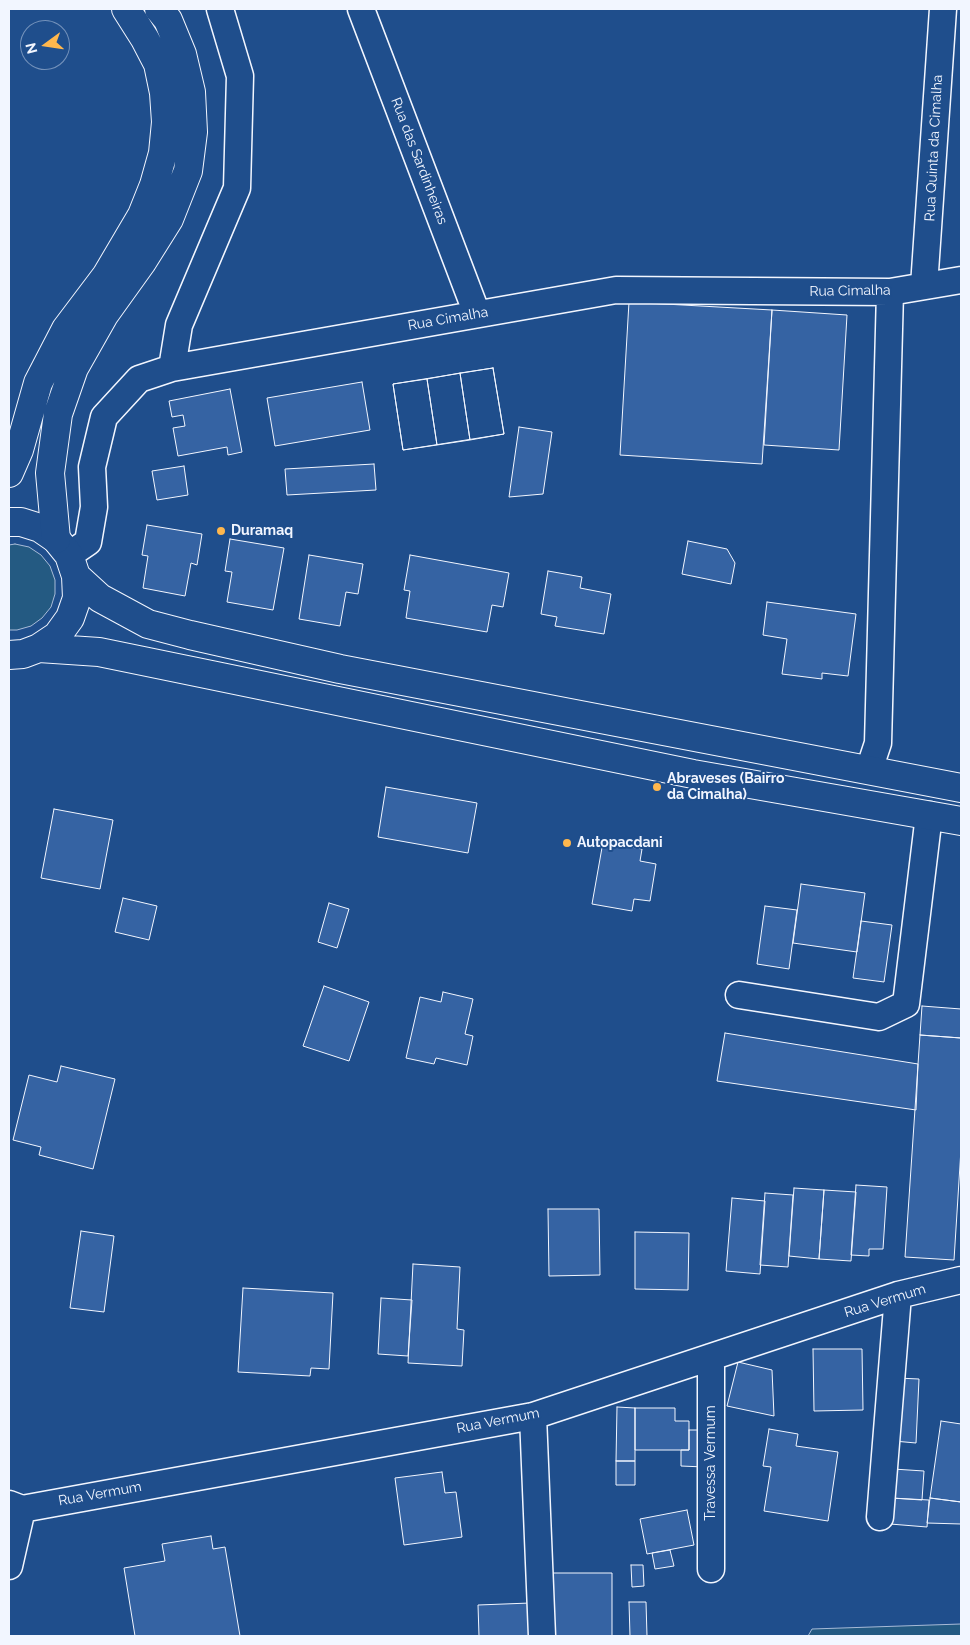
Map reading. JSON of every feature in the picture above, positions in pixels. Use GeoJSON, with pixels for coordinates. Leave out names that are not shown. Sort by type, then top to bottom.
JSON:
{"type":"FeatureCollection","features":[{"type":"Feature","properties":{"kind":"main road"},"geometry":{"type":"LineString","coordinates":[[9,473],[19,450],[38,382],[66,329],[106,276],[142,215],[154,186],[163,153],[164,93],[158,64],[126,9]]}},
{"type":"Feature","properties":{"kind":"main road"},"geometry":{"type":"LineString","coordinates":[[9,655],[23,654],[39,648],[57,636],[70,618],[77,598],[50,474],[58,414],[74,368],[104,315],[142,262],[169,219],[188,171],[193,132],[191,92],[182,54],[168,20],[159,9]]}},
{"type":"Feature","properties":{"kind":"main road"},"geometry":{"type":"LineString","coordinates":[[9,522],[21,522],[40,528],[67,557],[100,598],[148,624],[340,669],[752,750],[961,788]]}},
{"type":"Feature","properties":{"kind":"main road"},"geometry":{"type":"LineString","coordinates":[[39,648],[99,652],[693,774],[961,821]]}},
{"type":"Feature","properties":{"kind":"street"},"geometry":{"type":"LineString","coordinates":[[172,368],[179,325],[237,188],[240,76],[220,9]]}},
{"type":"Feature","properties":{"kind":"street","name":"Rua das Sardinheiras"},"geometry":{"type":"LineString","coordinates":[[361,9],[477,314]]}},
{"type":"Feature","properties":{"kind":"street","name":"Rua Quinta da Cimalha"},"geometry":{"type":"LineString","coordinates":[[924,286],[943,9]]}},
{"type":"Feature","properties":{"kind":"street","name":"Rua Cimalha"},"geometry":{"type":"LineString","coordinates":[[67,557],[88,542],[94,507],[92,467],[104,417],[139,379],[172,368],[616,290],[890,292],[961,280]]}},
{"type":"Feature","properties":{"kind":"street"},"geometry":{"type":"LineString","coordinates":[[869,770],[878,743],[890,292]]}},
{"type":"Feature","properties":{"kind":"street"},"geometry":{"type":"LineString","coordinates":[[739,994],[879,1017],[906,1004],[930,815]]}},
{"type":"Feature","properties":{"kind":"street","name":"Rua Vermum"},"geometry":{"type":"LineString","coordinates":[[15,1506],[533,1416],[898,1295],[961,1280]]}},
{"type":"Feature","properties":{"kind":"street"},"geometry":{"type":"LineString","coordinates":[[880,1516],[898,1295]]}},
{"type":"Feature","properties":{"kind":"street","name":"Travessa Vermum"},"geometry":{"type":"LineString","coordinates":[[711,1357],[712,1569]]}},
{"type":"Feature","properties":{"kind":"street"},"geometry":{"type":"LineString","coordinates":[[533,1416],[542,1636]]}},
{"type":"Feature","properties":{"kind":"street"},"geometry":{"type":"LineString","coordinates":[[9,1566],[15,1506]]}},
{"type":"Feature","properties":{"kind":"shaded area"},"geometry":{"type":"Polygon","coordinates":[[[15,544],[29,547],[41,555],[50,566],[55,580],[55,594],[51,607],[42,618],[31,626],[9,630],[9,545],[15,544]]]}},
{"type":"Feature","properties":{"kind":"shaded area"},"geometry":{"type":"Polygon","coordinates":[[[961,1624],[961,1636],[808,1636],[812,1629],[961,1624]]]}},
{"type":"Feature","properties":{"kind":"building"},"geometry":{"type":"Polygon","coordinates":[[[629,302],[772,310],[762,464],[620,455],[629,302]]]}},
{"type":"Feature","properties":{"kind":"building"},"geometry":{"type":"Polygon","coordinates":[[[772,310],[847,315],[839,450],[764,445],[772,310]]]}},
{"type":"Feature","properties":{"kind":"building"},"geometry":{"type":"Polygon","coordinates":[[[493,368],[504,434],[470,440],[460,373],[493,368]]]}},
{"type":"Feature","properties":{"kind":"building"},"geometry":{"type":"Polygon","coordinates":[[[493,368],[504,434],[403,450],[393,384],[493,368]]]}},
{"type":"Feature","properties":{"kind":"building"},"geometry":{"type":"Polygon","coordinates":[[[460,373],[470,440],[437,445],[427,379],[460,373]]]}},
{"type":"Feature","properties":{"kind":"building"},"geometry":{"type":"Polygon","coordinates":[[[427,379],[437,445],[403,450],[393,384],[427,379]]]}},
{"type":"Feature","properties":{"kind":"building"},"geometry":{"type":"Polygon","coordinates":[[[362,382],[370,430],[275,446],[267,398],[362,382]]]}},
{"type":"Feature","properties":{"kind":"building"},"geometry":{"type":"Polygon","coordinates":[[[230,389],[242,452],[228,455],[227,447],[178,456],[173,428],[185,426],[183,415],[172,417],[169,401],[230,389]]]}},
{"type":"Feature","properties":{"kind":"building"},"geometry":{"type":"Polygon","coordinates":[[[519,427],[552,432],[543,494],[509,497],[519,427]]]}},
{"type":"Feature","properties":{"kind":"building"},"geometry":{"type":"Polygon","coordinates":[[[374,464],[376,490],[287,495],[285,469],[374,464]]]}},
{"type":"Feature","properties":{"kind":"building"},"geometry":{"type":"Polygon","coordinates":[[[184,466],[188,495],[157,500],[152,471],[184,466]]]}},
{"type":"Feature","properties":{"kind":"building"},"geometry":{"type":"Polygon","coordinates":[[[147,525],[202,534],[197,565],[191,563],[185,596],[143,588],[148,556],[142,555],[147,525]]]}},
{"type":"Feature","properties":{"kind":"building"},"geometry":{"type":"Polygon","coordinates":[[[230,539],[284,548],[273,610],[227,602],[232,572],[225,571],[230,539]]]}},
{"type":"Feature","properties":{"kind":"building"},"geometry":{"type":"Polygon","coordinates":[[[688,541],[727,549],[735,563],[731,584],[682,574],[688,541]]]}},
{"type":"Feature","properties":{"kind":"building"},"geometry":{"type":"Polygon","coordinates":[[[309,555],[363,564],[358,594],[346,592],[340,626],[299,619],[309,555]]]}},
{"type":"Feature","properties":{"kind":"building"},"geometry":{"type":"Polygon","coordinates":[[[410,555],[509,573],[503,607],[492,605],[487,632],[406,618],[410,591],[404,590],[410,555]]]}},
{"type":"Feature","properties":{"kind":"building"},"geometry":{"type":"Polygon","coordinates":[[[548,571],[582,577],[580,588],[611,594],[604,634],[555,626],[557,617],[541,614],[548,571]]]}},
{"type":"Feature","properties":{"kind":"building"},"geometry":{"type":"Polygon","coordinates":[[[767,602],[856,614],[848,676],[822,673],[822,679],[782,674],[787,639],[763,635],[767,602]]]}},
{"type":"Feature","properties":{"kind":"building"},"geometry":{"type":"Polygon","coordinates":[[[386,787],[477,803],[468,853],[378,837],[386,787]]]}},
{"type":"Feature","properties":{"kind":"building"},"geometry":{"type":"Polygon","coordinates":[[[54,809],[113,820],[100,889],[41,878],[54,809]]]}},
{"type":"Feature","properties":{"kind":"building"},"geometry":{"type":"Polygon","coordinates":[[[603,842],[642,849],[640,861],[656,864],[650,901],[634,899],[632,911],[592,904],[603,842]]]}},
{"type":"Feature","properties":{"kind":"building"},"geometry":{"type":"Polygon","coordinates":[[[801,884],[865,893],[857,952],[793,943],[801,884]]]}},
{"type":"Feature","properties":{"kind":"building"},"geometry":{"type":"Polygon","coordinates":[[[123,898],[157,906],[149,940],[115,932],[123,898]]]}},
{"type":"Feature","properties":{"kind":"building"},"geometry":{"type":"Polygon","coordinates":[[[329,903],[349,909],[337,948],[318,942],[329,903]]]}},
{"type":"Feature","properties":{"kind":"building"},"geometry":{"type":"Polygon","coordinates":[[[765,906],[797,910],[789,969],[757,964],[765,906]]]}},
{"type":"Feature","properties":{"kind":"building"},"geometry":{"type":"Polygon","coordinates":[[[861,921],[892,925],[884,982],[853,978],[861,921]]]}},
{"type":"Feature","properties":{"kind":"building"},"geometry":{"type":"Polygon","coordinates":[[[324,986],[369,1002],[349,1061],[303,1046],[324,986]]]}},
{"type":"Feature","properties":{"kind":"building"},"geometry":{"type":"Polygon","coordinates":[[[443,992],[473,999],[465,1034],[473,1036],[467,1065],[436,1058],[434,1064],[406,1058],[420,997],[441,1002],[443,992]]]}},
{"type":"Feature","properties":{"kind":"building"},"geometry":{"type":"Polygon","coordinates":[[[922,1006],[961,1009],[961,1038],[920,1035],[922,1006]]]}},
{"type":"Feature","properties":{"kind":"building"},"geometry":{"type":"Polygon","coordinates":[[[725,1033],[918,1064],[916,1110],[717,1081],[725,1033]]]}},
{"type":"Feature","properties":{"kind":"building"},"geometry":{"type":"Polygon","coordinates":[[[920,1035],[961,1038],[961,1149],[954,1260],[905,1257],[920,1035]]]}},
{"type":"Feature","properties":{"kind":"building"},"geometry":{"type":"Polygon","coordinates":[[[61,1066],[115,1079],[93,1169],[39,1155],[41,1147],[13,1140],[29,1075],[57,1082],[61,1066]]]}},
{"type":"Feature","properties":{"kind":"building"},"geometry":{"type":"Polygon","coordinates":[[[856,1185],[887,1187],[883,1249],[869,1249],[869,1256],[851,1255],[856,1185]]]}},
{"type":"Feature","properties":{"kind":"building"},"geometry":{"type":"Polygon","coordinates":[[[794,1188],[824,1190],[819,1259],[789,1256],[794,1188]]]}},
{"type":"Feature","properties":{"kind":"building"},"geometry":{"type":"Polygon","coordinates":[[[824,1190],[856,1192],[851,1261],[819,1259],[824,1190]]]}},
{"type":"Feature","properties":{"kind":"building"},"geometry":{"type":"Polygon","coordinates":[[[765,1193],[793,1195],[788,1267],[760,1265],[765,1193]]]}},
{"type":"Feature","properties":{"kind":"building"},"geometry":{"type":"Polygon","coordinates":[[[732,1198],[765,1201],[760,1274],[726,1271],[732,1198]]]}},
{"type":"Feature","properties":{"kind":"building"},"geometry":{"type":"Polygon","coordinates":[[[548,1209],[599,1209],[600,1275],[549,1276],[548,1209]]]}},
{"type":"Feature","properties":{"kind":"building"},"geometry":{"type":"Polygon","coordinates":[[[81,1231],[114,1236],[104,1312],[70,1308],[81,1231]]]}},
{"type":"Feature","properties":{"kind":"building"},"geometry":{"type":"Polygon","coordinates":[[[635,1232],[689,1233],[688,1290],[635,1289],[635,1232]]]}},
{"type":"Feature","properties":{"kind":"building"},"geometry":{"type":"Polygon","coordinates":[[[413,1264],[460,1267],[457,1329],[464,1330],[462,1366],[408,1363],[413,1264]]]}},
{"type":"Feature","properties":{"kind":"building"},"geometry":{"type":"Polygon","coordinates":[[[243,1288],[333,1293],[329,1369],[311,1368],[310,1376],[238,1372],[243,1288]]]}},
{"type":"Feature","properties":{"kind":"building"},"geometry":{"type":"Polygon","coordinates":[[[381,1298],[412,1300],[408,1356],[378,1354],[381,1298]]]}},
{"type":"Feature","properties":{"kind":"building"},"geometry":{"type":"Polygon","coordinates":[[[813,1349],[862,1349],[863,1410],[814,1411],[813,1349]]]}},
{"type":"Feature","properties":{"kind":"building"},"geometry":{"type":"Polygon","coordinates":[[[738,1362],[772,1370],[774,1416],[727,1406],[738,1362]]]}},
{"type":"Feature","properties":{"kind":"building"},"geometry":{"type":"Polygon","coordinates":[[[897,1378],[919,1379],[916,1443],[894,1441],[897,1378]]]}},
{"type":"Feature","properties":{"kind":"building"},"geometry":{"type":"Polygon","coordinates":[[[617,1407],[635,1408],[635,1461],[616,1461],[617,1407]]]}},
{"type":"Feature","properties":{"kind":"building"},"geometry":{"type":"Polygon","coordinates":[[[635,1408],[675,1408],[675,1421],[689,1421],[689,1450],[635,1450],[635,1408]]]}},
{"type":"Feature","properties":{"kind":"building"},"geometry":{"type":"Polygon","coordinates":[[[941,1421],[961,1424],[961,1502],[930,1498],[941,1421]]]}},
{"type":"Feature","properties":{"kind":"building"},"geometry":{"type":"Polygon","coordinates":[[[769,1429],[798,1434],[796,1446],[838,1452],[828,1521],[764,1511],[771,1467],[763,1466],[769,1429]]]}},
{"type":"Feature","properties":{"kind":"building"},"geometry":{"type":"Polygon","coordinates":[[[689,1430],[704,1430],[704,1467],[681,1466],[681,1450],[689,1450],[689,1430]]]}},
{"type":"Feature","properties":{"kind":"building"},"geometry":{"type":"Polygon","coordinates":[[[616,1461],[635,1461],[635,1485],[616,1485],[616,1461]]]}},
{"type":"Feature","properties":{"kind":"building"},"geometry":{"type":"Polygon","coordinates":[[[893,1469],[924,1471],[922,1500],[891,1498],[893,1469]]]}},
{"type":"Feature","properties":{"kind":"building"},"geometry":{"type":"Polygon","coordinates":[[[442,1472],[445,1493],[456,1492],[462,1537],[404,1545],[395,1478],[442,1472]]]}},
{"type":"Feature","properties":{"kind":"building"},"geometry":{"type":"Polygon","coordinates":[[[891,1498],[929,1500],[927,1527],[890,1524],[891,1498]]]}},
{"type":"Feature","properties":{"kind":"building"},"geometry":{"type":"Polygon","coordinates":[[[930,1498],[961,1502],[961,1524],[927,1523],[930,1498]]]}},
{"type":"Feature","properties":{"kind":"building"},"geometry":{"type":"Polygon","coordinates":[[[687,1510],[694,1545],[647,1554],[640,1519],[687,1510]]]}},
{"type":"Feature","properties":{"kind":"building"},"geometry":{"type":"Polygon","coordinates":[[[211,1536],[213,1549],[225,1547],[240,1636],[135,1636],[124,1568],[165,1561],[162,1544],[211,1536]]]}},
{"type":"Feature","properties":{"kind":"building"},"geometry":{"type":"Polygon","coordinates":[[[670,1550],[674,1566],[655,1569],[652,1553],[670,1550]]]}},
{"type":"Feature","properties":{"kind":"building"},"geometry":{"type":"Polygon","coordinates":[[[631,1565],[643,1565],[644,1586],[632,1587],[631,1565]]]}},
{"type":"Feature","properties":{"kind":"building"},"geometry":{"type":"Polygon","coordinates":[[[544,1573],[612,1573],[612,1636],[544,1636],[544,1573]]]}},
{"type":"Feature","properties":{"kind":"building"},"geometry":{"type":"Polygon","coordinates":[[[629,1602],[646,1602],[647,1636],[630,1636],[629,1602]]]}},
{"type":"Feature","properties":{"kind":"building"},"geometry":{"type":"Polygon","coordinates":[[[530,1603],[531,1636],[479,1636],[478,1605],[530,1603]]]}},
{"type":"Feature","properties":{"kind":"place","name":"Duramaq"},"geometry":{"type":"Point","coordinates":[221,531]}},
{"type":"Feature","properties":{"kind":"place","name":"Abraveses (Bairro da Cimalha)"},"geometry":{"type":"Point","coordinates":[657,787]}},
{"type":"Feature","properties":{"kind":"place","name":"Autopacdani"},"geometry":{"type":"Point","coordinates":[567,843]}}]}
